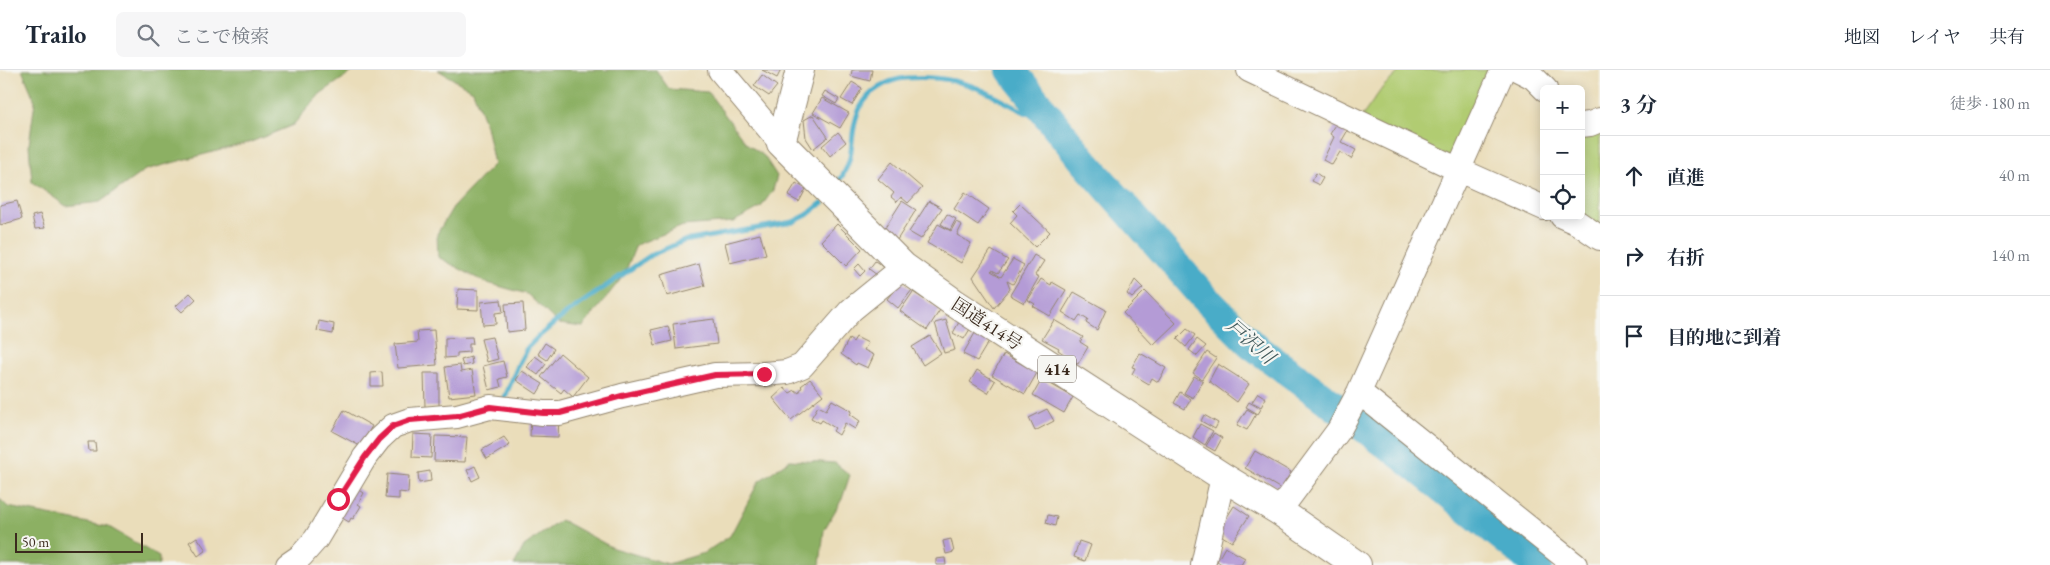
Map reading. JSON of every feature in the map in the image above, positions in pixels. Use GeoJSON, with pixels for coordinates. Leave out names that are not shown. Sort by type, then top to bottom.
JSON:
{"type":"FeatureCollection","features":[{"type":"Feature","properties":{"kind":"highway"},"geometry":{"type":"LineString","coordinates":[[781,143],[800,70]]}},
{"type":"Feature","properties":{"kind":"highway","name":"国道414号"},"geometry":{"type":"LineString","coordinates":[[781,143],[844,209],[904,267],[953,302],[1280,512],[1357,565]]}},
{"type":"Feature","properties":{"kind":"street"},"geometry":{"type":"LineString","coordinates":[[720,70],[781,143]]}},
{"type":"Feature","properties":{"kind":"street"},"geometry":{"type":"LineString","coordinates":[[1249,70],[1458,170],[1540,206]]}},
{"type":"Feature","properties":{"kind":"street"},"geometry":{"type":"LineString","coordinates":[[1280,512],[1339,430],[1359,392],[1503,70]]}},
{"type":"Feature","properties":{"kind":"street"},"geometry":{"type":"LineString","coordinates":[[1519,70],[1533,77],[1541,85]]}},
{"type":"Feature","properties":{"kind":"street"},"geometry":{"type":"LineString","coordinates":[[1585,124],[1600,120]]}},
{"type":"Feature","properties":{"kind":"street"},"geometry":{"type":"LineString","coordinates":[[1571,220],[1600,238]]}},
{"type":"Feature","properties":{"kind":"street"},"geometry":{"type":"LineString","coordinates":[[288,565],[302,556],[316,538],[365,457],[379,439],[393,426],[410,420],[457,416],[490,407],[560,413],[622,396],[715,375],[787,372],[802,366],[851,310],[904,267]]}},
{"type":"Feature","properties":{"kind":"street"},"geometry":{"type":"LineString","coordinates":[[1359,392],[1575,565]]}},
{"type":"Feature","properties":{"kind":"street"},"geometry":{"type":"LineString","coordinates":[[1203,565],[1223,477]]}},
{"type":"Feature","properties":{"kind":"green space"},"geometry":{"type":"Polygon","coordinates":[[[22,70],[355,70],[320,94],[293,125],[251,142],[145,170],[100,202],[66,206],[32,182],[29,145],[35,101],[22,70]]]}},
{"type":"Feature","properties":{"kind":"green space"},"geometry":{"type":"Polygon","coordinates":[[[438,70],[656,70],[669,89],[708,92],[746,143],[764,156],[777,176],[773,190],[761,207],[733,222],[683,226],[636,245],[624,275],[583,327],[559,324],[527,294],[484,282],[438,257],[437,234],[453,207],[494,164],[486,126],[473,91],[438,70]]]}},
{"type":"Feature","properties":{"kind":"green space"},"geometry":{"type":"Polygon","coordinates":[[[1401,70],[1489,70],[1450,162],[1358,122],[1383,87],[1401,70]]]}},
{"type":"Feature","properties":{"kind":"green space"},"geometry":{"type":"Polygon","coordinates":[[[1600,120],[1600,204],[1598,208],[1600,210],[1600,234],[1585,220],[1585,126],[1600,120]]]}},
{"type":"Feature","properties":{"kind":"green space"},"geometry":{"type":"Polygon","coordinates":[[[790,460],[835,463],[850,475],[842,499],[824,530],[820,565],[514,565],[524,546],[561,520],[613,548],[668,564],[704,553],[730,536],[759,481],[790,460]]]}},
{"type":"Feature","properties":{"kind":"green space"},"geometry":{"type":"Polygon","coordinates":[[[0,499],[8,507],[109,527],[159,557],[159,565],[0,565],[0,499]]]}},
{"type":"Feature","properties":{"kind":"building"},"geometry":{"type":"Polygon","coordinates":[[[762,70],[781,70],[777,78],[762,70]]]}},
{"type":"Feature","properties":{"kind":"building"},"geometry":{"type":"Polygon","coordinates":[[[852,70],[872,70],[870,81],[851,76],[852,70]]]}},
{"type":"Feature","properties":{"kind":"building"},"geometry":{"type":"Polygon","coordinates":[[[762,75],[777,86],[769,96],[754,86],[762,75]]]}},
{"type":"Feature","properties":{"kind":"building"},"geometry":{"type":"Polygon","coordinates":[[[852,82],[862,88],[852,105],[841,99],[852,82]]]}},
{"type":"Feature","properties":{"kind":"building"},"geometry":{"type":"Polygon","coordinates":[[[825,91],[839,99],[836,104],[822,96],[825,91]]]}},
{"type":"Feature","properties":{"kind":"building"},"geometry":{"type":"Polygon","coordinates":[[[822,98],[849,113],[840,128],[813,113],[822,98]]]}},
{"type":"Feature","properties":{"kind":"building"},"geometry":{"type":"Polygon","coordinates":[[[813,115],[828,137],[813,149],[806,138],[804,120],[813,115]]]}},
{"type":"Feature","properties":{"kind":"building"},"geometry":{"type":"Polygon","coordinates":[[[1337,123],[1348,130],[1341,142],[1356,150],[1351,159],[1340,152],[1332,165],[1323,160],[1334,137],[1330,134],[1337,123]]]}},
{"type":"Feature","properties":{"kind":"building"},"geometry":{"type":"Polygon","coordinates":[[[838,132],[846,142],[830,156],[822,146],[838,132]]]}},
{"type":"Feature","properties":{"kind":"building"},"geometry":{"type":"Polygon","coordinates":[[[892,162],[922,188],[908,203],[901,197],[897,202],[891,197],[894,193],[878,179],[892,162]]]}},
{"type":"Feature","properties":{"kind":"building"},"geometry":{"type":"Polygon","coordinates":[[[1316,173],[1323,178],[1319,185],[1311,181],[1316,173]]]}},
{"type":"Feature","properties":{"kind":"building"},"geometry":{"type":"Polygon","coordinates":[[[796,183],[806,189],[799,202],[788,196],[796,183]]]}},
{"type":"Feature","properties":{"kind":"building"},"geometry":{"type":"Polygon","coordinates":[[[965,192],[989,209],[978,225],[954,209],[965,192]]]}},
{"type":"Feature","properties":{"kind":"building"},"geometry":{"type":"Polygon","coordinates":[[[17,201],[22,219],[0,225],[0,205],[17,201]]]}},
{"type":"Feature","properties":{"kind":"building"},"geometry":{"type":"Polygon","coordinates":[[[902,201],[916,210],[897,240],[883,231],[902,201]]]}},
{"type":"Feature","properties":{"kind":"building"},"geometry":{"type":"Polygon","coordinates":[[[929,201],[942,208],[921,239],[909,232],[929,201]]]}},
{"type":"Feature","properties":{"kind":"building"},"geometry":{"type":"Polygon","coordinates":[[[1020,204],[1050,232],[1035,247],[1010,223],[1017,215],[1013,211],[1020,204]]]}},
{"type":"Feature","properties":{"kind":"building"},"geometry":{"type":"Polygon","coordinates":[[[40,214],[45,228],[35,229],[32,216],[40,214]]]}},
{"type":"Feature","properties":{"kind":"building"},"geometry":{"type":"Polygon","coordinates":[[[947,214],[956,219],[950,230],[941,224],[947,214]]]}},
{"type":"Feature","properties":{"kind":"building"},"geometry":{"type":"Polygon","coordinates":[[[956,222],[962,225],[957,235],[971,243],[961,263],[927,243],[938,224],[951,231],[956,222]]]}},
{"type":"Feature","properties":{"kind":"building"},"geometry":{"type":"Polygon","coordinates":[[[837,224],[862,249],[846,266],[821,241],[837,224]]]}},
{"type":"Feature","properties":{"kind":"building"},"geometry":{"type":"Polygon","coordinates":[[[760,234],[766,254],[730,263],[725,243],[760,234]]]}},
{"type":"Feature","properties":{"kind":"building"},"geometry":{"type":"Polygon","coordinates":[[[991,250],[1008,260],[998,273],[991,271],[1001,277],[1013,259],[1024,265],[1013,284],[1007,281],[1010,289],[994,308],[973,277],[991,250]]]}},
{"type":"Feature","properties":{"kind":"building"},"geometry":{"type":"Polygon","coordinates":[[[1034,255],[1044,261],[1035,275],[1039,277],[1024,303],[1010,295],[1034,255]]]}},
{"type":"Feature","properties":{"kind":"building"},"geometry":{"type":"Polygon","coordinates":[[[875,261],[887,269],[881,278],[869,269],[875,261]]]}},
{"type":"Feature","properties":{"kind":"building"},"geometry":{"type":"Polygon","coordinates":[[[699,264],[705,286],[667,296],[661,275],[699,264]]]}},
{"type":"Feature","properties":{"kind":"building"},"geometry":{"type":"Polygon","coordinates":[[[859,264],[865,271],[860,276],[854,269],[859,264]]]}},
{"type":"Feature","properties":{"kind":"building"},"geometry":{"type":"Polygon","coordinates":[[[1041,279],[1051,285],[1052,282],[1066,290],[1050,316],[1033,306],[1035,304],[1028,300],[1041,279]]]}},
{"type":"Feature","properties":{"kind":"building"},"geometry":{"type":"Polygon","coordinates":[[[1135,280],[1143,288],[1132,298],[1127,294],[1135,280]]]}},
{"type":"Feature","properties":{"kind":"building"},"geometry":{"type":"Polygon","coordinates":[[[901,281],[912,290],[898,308],[887,299],[901,281]]]}},
{"type":"Feature","properties":{"kind":"building"},"geometry":{"type":"Polygon","coordinates":[[[458,289],[478,290],[478,310],[457,309],[458,289]]]}},
{"type":"Feature","properties":{"kind":"building"},"geometry":{"type":"Polygon","coordinates":[[[1145,291],[1176,323],[1153,345],[1123,313],[1145,291]]]}},
{"type":"Feature","properties":{"kind":"building"},"geometry":{"type":"Polygon","coordinates":[[[913,292],[940,310],[927,330],[900,311],[913,292]]]}},
{"type":"Feature","properties":{"kind":"building"},"geometry":{"type":"Polygon","coordinates":[[[1074,292],[1106,310],[1097,330],[1086,323],[1088,320],[1080,315],[1076,321],[1062,312],[1074,292]]]}},
{"type":"Feature","properties":{"kind":"building"},"geometry":{"type":"Polygon","coordinates":[[[190,293],[196,299],[182,312],[176,306],[190,293]]]}},
{"type":"Feature","properties":{"kind":"building"},"geometry":{"type":"Polygon","coordinates":[[[501,300],[503,312],[495,313],[496,324],[483,325],[481,302],[501,300]]]}},
{"type":"Feature","properties":{"kind":"building"},"geometry":{"type":"Polygon","coordinates":[[[523,303],[525,330],[507,332],[505,304],[523,303]]]}},
{"type":"Feature","properties":{"kind":"building"},"geometry":{"type":"Polygon","coordinates":[[[714,319],[717,344],[676,349],[673,324],[714,319]]]}},
{"type":"Feature","properties":{"kind":"building"},"geometry":{"type":"Polygon","coordinates":[[[946,320],[955,350],[944,353],[935,323],[946,320]]]}},
{"type":"Feature","properties":{"kind":"building"},"geometry":{"type":"Polygon","coordinates":[[[1054,320],[1083,337],[1080,342],[1088,347],[1078,364],[1058,350],[1059,348],[1042,339],[1054,320]]]}},
{"type":"Feature","properties":{"kind":"building"},"geometry":{"type":"Polygon","coordinates":[[[319,321],[334,324],[333,334],[317,331],[319,321]]]}},
{"type":"Feature","properties":{"kind":"building"},"geometry":{"type":"Polygon","coordinates":[[[959,322],[970,329],[964,339],[953,333],[959,322]]]}},
{"type":"Feature","properties":{"kind":"building"},"geometry":{"type":"Polygon","coordinates":[[[668,326],[672,341],[655,345],[651,330],[668,326]]]}},
{"type":"Feature","properties":{"kind":"building"},"geometry":{"type":"Polygon","coordinates":[[[1187,329],[1195,335],[1186,347],[1177,339],[1187,329]]]}},
{"type":"Feature","properties":{"kind":"building"},"geometry":{"type":"Polygon","coordinates":[[[434,330],[437,365],[398,368],[395,344],[418,342],[417,331],[434,330]]]}},
{"type":"Feature","properties":{"kind":"building"},"geometry":{"type":"Polygon","coordinates":[[[975,333],[989,341],[977,361],[963,354],[975,333]]]}},
{"type":"Feature","properties":{"kind":"building"},"geometry":{"type":"Polygon","coordinates":[[[930,336],[941,353],[923,365],[912,347],[930,336]]]}},
{"type":"Feature","properties":{"kind":"building"},"geometry":{"type":"Polygon","coordinates":[[[472,337],[473,344],[469,344],[469,352],[457,353],[457,357],[445,358],[445,338],[472,337]]]}},
{"type":"Feature","properties":{"kind":"building"},"geometry":{"type":"Polygon","coordinates":[[[492,337],[498,359],[487,362],[481,339],[492,337]]]}},
{"type":"Feature","properties":{"kind":"building"},"geometry":{"type":"Polygon","coordinates":[[[856,337],[868,343],[864,350],[874,355],[868,368],[857,363],[856,365],[841,354],[849,339],[853,342],[856,337]]]}},
{"type":"Feature","properties":{"kind":"building"},"geometry":{"type":"Polygon","coordinates":[[[1197,339],[1206,346],[1197,356],[1189,350],[1197,339]]]}},
{"type":"Feature","properties":{"kind":"building"},"geometry":{"type":"Polygon","coordinates":[[[545,343],[554,349],[547,360],[538,354],[545,343]]]}},
{"type":"Feature","properties":{"kind":"building"},"geometry":{"type":"Polygon","coordinates":[[[1207,352],[1216,358],[1202,379],[1193,373],[1207,352]]]}},
{"type":"Feature","properties":{"kind":"building"},"geometry":{"type":"Polygon","coordinates":[[[560,353],[588,377],[573,397],[564,389],[561,393],[541,377],[560,353]]]}},
{"type":"Feature","properties":{"kind":"building"},"geometry":{"type":"Polygon","coordinates":[[[1140,353],[1166,368],[1158,382],[1152,378],[1149,384],[1132,374],[1135,368],[1132,367],[1140,353]]]}},
{"type":"Feature","properties":{"kind":"building"},"geometry":{"type":"Polygon","coordinates":[[[1004,354],[1037,373],[1025,394],[992,375],[1004,354]]]}},
{"type":"Feature","properties":{"kind":"building"},"geometry":{"type":"Polygon","coordinates":[[[535,356],[546,364],[538,375],[527,367],[535,356]]]}},
{"type":"Feature","properties":{"kind":"building"},"geometry":{"type":"Polygon","coordinates":[[[471,357],[472,364],[463,366],[461,360],[471,357]]]}},
{"type":"Feature","properties":{"kind":"building"},"geometry":{"type":"Polygon","coordinates":[[[503,361],[507,377],[499,379],[501,387],[489,390],[483,366],[503,361]]]}},
{"type":"Feature","properties":{"kind":"building"},"geometry":{"type":"Polygon","coordinates":[[[1218,364],[1249,384],[1237,402],[1209,381],[1218,364]]]}},
{"type":"Feature","properties":{"kind":"building"},"geometry":{"type":"Polygon","coordinates":[[[460,365],[461,372],[472,370],[476,394],[449,397],[445,367],[460,365]]]}},
{"type":"Feature","properties":{"kind":"building"},"geometry":{"type":"Polygon","coordinates":[[[977,370],[995,381],[988,393],[970,382],[977,370]]]}},
{"type":"Feature","properties":{"kind":"building"},"geometry":{"type":"Polygon","coordinates":[[[522,371],[543,384],[537,394],[516,380],[522,371]]]}},
{"type":"Feature","properties":{"kind":"building"},"geometry":{"type":"Polygon","coordinates":[[[382,372],[383,386],[371,386],[371,373],[382,372]]]}},
{"type":"Feature","properties":{"kind":"building"},"geometry":{"type":"Polygon","coordinates":[[[424,373],[439,373],[439,407],[425,407],[424,373]]]}},
{"type":"Feature","properties":{"kind":"building"},"geometry":{"type":"Polygon","coordinates":[[[1194,376],[1203,381],[1193,398],[1184,393],[1194,376]]]}},
{"type":"Feature","properties":{"kind":"building"},"geometry":{"type":"Polygon","coordinates":[[[810,379],[823,395],[791,420],[773,398],[784,388],[790,393],[795,390],[799,393],[801,386],[810,379]]]}},
{"type":"Feature","properties":{"kind":"building"},"geometry":{"type":"Polygon","coordinates":[[[1042,379],[1073,397],[1064,413],[1033,395],[1042,379]]]}},
{"type":"Feature","properties":{"kind":"building"},"geometry":{"type":"Polygon","coordinates":[[[1180,392],[1191,399],[1185,409],[1174,403],[1180,392]]]}},
{"type":"Feature","properties":{"kind":"building"},"geometry":{"type":"Polygon","coordinates":[[[1258,393],[1266,398],[1261,407],[1252,402],[1258,393]]]}},
{"type":"Feature","properties":{"kind":"building"},"geometry":{"type":"Polygon","coordinates":[[[832,400],[852,411],[850,414],[860,421],[855,429],[845,423],[839,435],[833,431],[835,428],[822,420],[820,423],[811,418],[818,406],[826,410],[832,400]]]}},
{"type":"Feature","properties":{"kind":"building"},"geometry":{"type":"Polygon","coordinates":[[[1249,402],[1261,409],[1258,414],[1246,407],[1249,402]]]}},
{"type":"Feature","properties":{"kind":"building"},"geometry":{"type":"Polygon","coordinates":[[[1047,409],[1054,421],[1035,431],[1029,418],[1047,409]]]}},
{"type":"Feature","properties":{"kind":"building"},"geometry":{"type":"Polygon","coordinates":[[[1247,409],[1256,414],[1247,430],[1237,425],[1247,409]]]}},
{"type":"Feature","properties":{"kind":"building"},"geometry":{"type":"Polygon","coordinates":[[[344,410],[372,426],[360,446],[332,431],[344,410]]]}},
{"type":"Feature","properties":{"kind":"building"},"geometry":{"type":"Polygon","coordinates":[[[1204,415],[1218,423],[1215,429],[1201,421],[1204,415]]]}},
{"type":"Feature","properties":{"kind":"building"},"geometry":{"type":"Polygon","coordinates":[[[531,417],[559,419],[558,437],[530,436],[531,417]]]}},
{"type":"Feature","properties":{"kind":"building"},"geometry":{"type":"Polygon","coordinates":[[[1200,424],[1213,431],[1205,445],[1193,437],[1200,424]]]}},
{"type":"Feature","properties":{"kind":"building"},"geometry":{"type":"Polygon","coordinates":[[[1214,433],[1222,438],[1215,451],[1206,446],[1214,433]]]}},
{"type":"Feature","properties":{"kind":"building"},"geometry":{"type":"Polygon","coordinates":[[[413,434],[432,435],[431,458],[412,457],[413,434]]]}},
{"type":"Feature","properties":{"kind":"building"},"geometry":{"type":"Polygon","coordinates":[[[435,436],[467,437],[465,462],[434,461],[435,436]]]}},
{"type":"Feature","properties":{"kind":"building"},"geometry":{"type":"Polygon","coordinates":[[[504,437],[510,445],[487,459],[482,450],[504,437]]]}},
{"type":"Feature","properties":{"kind":"building"},"geometry":{"type":"Polygon","coordinates":[[[88,442],[95,442],[96,451],[89,451],[88,442]]]}},
{"type":"Feature","properties":{"kind":"building"},"geometry":{"type":"Polygon","coordinates":[[[1255,451],[1291,472],[1281,489],[1245,468],[1255,451]]]}},
{"type":"Feature","properties":{"kind":"building"},"geometry":{"type":"Polygon","coordinates":[[[475,466],[480,477],[472,481],[467,470],[475,466]]]}},
{"type":"Feature","properties":{"kind":"building"},"geometry":{"type":"Polygon","coordinates":[[[430,471],[431,481],[419,483],[418,473],[430,471]]]}},
{"type":"Feature","properties":{"kind":"building"},"geometry":{"type":"Polygon","coordinates":[[[387,474],[409,476],[408,493],[399,492],[399,499],[385,498],[387,474]]]}},
{"type":"Feature","properties":{"kind":"building"},"geometry":{"type":"Polygon","coordinates":[[[354,486],[364,493],[358,504],[361,506],[349,522],[337,515],[354,486]]]}},
{"type":"Feature","properties":{"kind":"building"},"geometry":{"type":"Polygon","coordinates":[[[1234,506],[1249,516],[1232,542],[1217,533],[1234,506]]]}},
{"type":"Feature","properties":{"kind":"building"},"geometry":{"type":"Polygon","coordinates":[[[1048,515],[1057,517],[1055,526],[1046,523],[1048,515]]]}},
{"type":"Feature","properties":{"kind":"building"},"geometry":{"type":"Polygon","coordinates":[[[197,537],[206,550],[198,556],[189,542],[197,537]]]}},
{"type":"Feature","properties":{"kind":"building"},"geometry":{"type":"Polygon","coordinates":[[[951,539],[954,552],[946,554],[943,541],[951,539]]]}},
{"type":"Feature","properties":{"kind":"building"},"geometry":{"type":"Polygon","coordinates":[[[1079,541],[1091,545],[1085,561],[1074,557],[1079,541]]]}},
{"type":"Feature","properties":{"kind":"building"},"geometry":{"type":"Polygon","coordinates":[[[1225,547],[1245,558],[1241,565],[1223,565],[1217,561],[1225,547]]]}},
{"type":"Feature","properties":{"kind":"building"},"geometry":{"type":"Polygon","coordinates":[[[945,558],[946,565],[936,565],[936,559],[945,558]]]}},
{"type":"Feature","properties":{"kind":"waterway","name":"戸沢川"},"geometry":{"type":"LineString","coordinates":[[1011,70],[1084,161],[1206,299],[1251,344],[1405,458],[1537,565]]}},
{"type":"Feature","properties":{"kind":"waterway"},"geometry":{"type":"LineString","coordinates":[[839,181],[846,170],[849,160],[854,126],[860,108],[868,96],[879,87],[899,79],[916,77],[955,81],[975,87],[1027,113],[1054,122]]}},
{"type":"Feature","properties":{"kind":"waterway"},"geometry":{"type":"LineString","coordinates":[[503,402],[527,348],[538,337],[563,316],[651,255],[684,241],[793,222],[807,215],[822,203]]}},
{"type":"Feature","properties":{"kind":"route"},"geometry":{"type":"LineString","coordinates":[[338,499],[379,439],[393,426],[410,420],[457,416],[490,407],[560,413],[622,396],[715,375],[764,374]]}}]}
